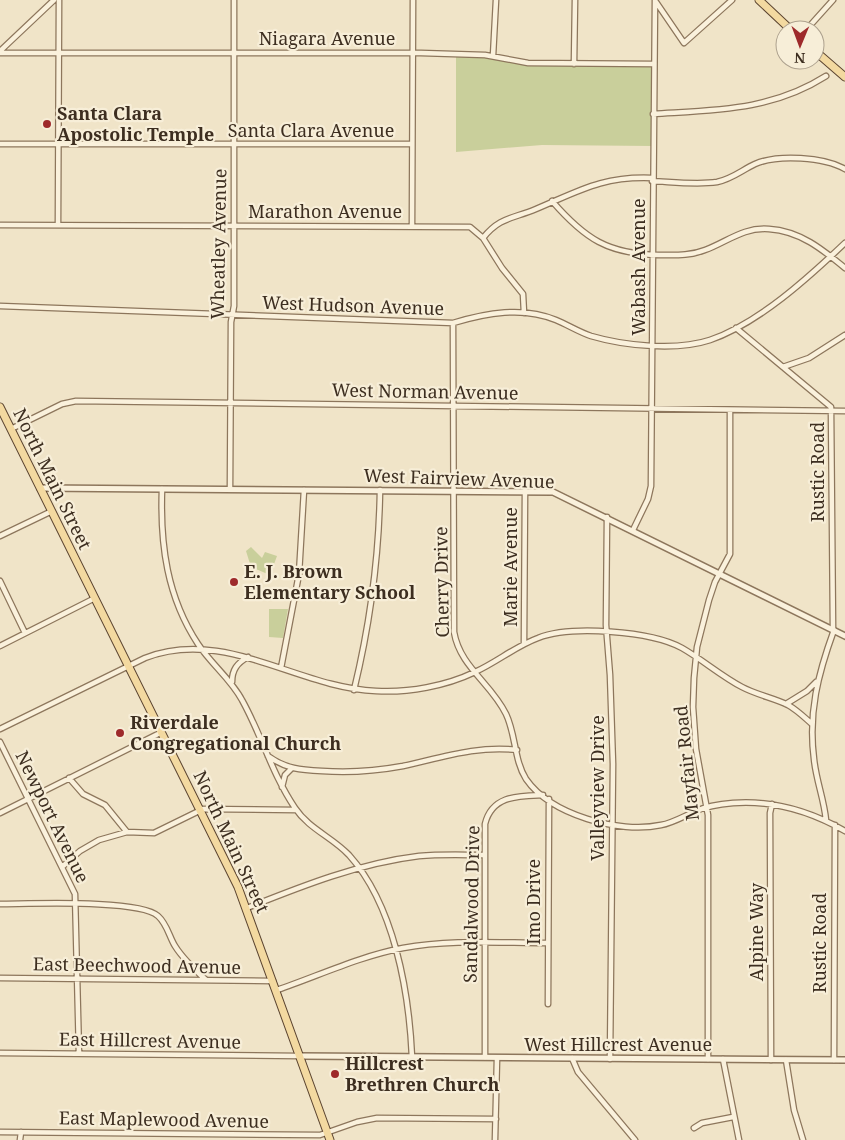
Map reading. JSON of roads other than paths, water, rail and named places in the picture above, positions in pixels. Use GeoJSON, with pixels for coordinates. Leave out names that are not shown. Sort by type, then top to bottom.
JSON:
{"type":"FeatureCollection","features":[{"type":"Feature","properties":{"kind":"main road"},"geometry":{"type":"LineString","coordinates":[[759,0],[780,20]]}},
{"type":"Feature","properties":{"kind":"main road"},"geometry":{"type":"LineString","coordinates":[[825,60],[845,77]]}},
{"type":"Feature","properties":{"kind":"main road","name":"North Main Street"},"geometry":{"type":"LineString","coordinates":[[0,407],[3,422],[11,429],[129,665],[247,908],[329,1136]]}},
{"type":"Feature","properties":{"kind":"street"},"geometry":{"type":"LineString","coordinates":[[0,52],[54,0]]}},
{"type":"Feature","properties":{"kind":"street"},"geometry":{"type":"LineString","coordinates":[[58,225],[59,0]]}},
{"type":"Feature","properties":{"kind":"street","name":"Wheatley Avenue"},"geometry":{"type":"LineString","coordinates":[[230,489],[234,226],[234,0]]}},
{"type":"Feature","properties":{"kind":"street"},"geometry":{"type":"LineString","coordinates":[[412,0],[412,226]]}},
{"type":"Feature","properties":{"kind":"street"},"geometry":{"type":"LineString","coordinates":[[493,56],[496,0]]}},
{"type":"Feature","properties":{"kind":"street"},"geometry":{"type":"LineString","coordinates":[[574,64],[575,0]]}},
{"type":"Feature","properties":{"kind":"street"},"geometry":{"type":"LineString","coordinates":[[655,0],[684,43],[732,0]]}},
{"type":"Feature","properties":{"kind":"street","name":"Wabash Avenue"},"geometry":{"type":"LineString","coordinates":[[633,530],[648,499],[651,486],[652,180],[655,0]]}},
{"type":"Feature","properties":{"kind":"street"},"geometry":{"type":"LineString","coordinates":[[815,20],[833,0]]}},
{"type":"Feature","properties":{"kind":"street","name":"Niagara Avenue"},"geometry":{"type":"LineString","coordinates":[[0,52],[412,53],[493,56],[520,62],[654,64]]}},
{"type":"Feature","properties":{"kind":"street"},"geometry":{"type":"LineString","coordinates":[[654,114],[707,112],[749,106],[790,94],[826,76]]}},
{"type":"Feature","properties":{"kind":"street","name":"Santa Clara Avenue"},"geometry":{"type":"LineString","coordinates":[[0,144],[412,144]]}},
{"type":"Feature","properties":{"kind":"street"},"geometry":{"type":"LineString","coordinates":[[524,313],[523,294],[502,268],[483,238],[494,225],[598,183],[626,178],[718,182],[733,177],[755,165],[773,160],[824,161],[845,170]]}},
{"type":"Feature","properties":{"kind":"street"},"geometry":{"type":"LineString","coordinates":[[552,201],[573,225],[593,240],[624,252],[653,255],[686,255],[701,252],[739,233],[767,228],[786,231],[800,236],[845,268]]}},
{"type":"Feature","properties":{"kind":"street","name":"Marathon Avenue"},"geometry":{"type":"LineString","coordinates":[[0,225],[412,226],[470,228],[483,238]]}},
{"type":"Feature","properties":{"kind":"street","name":"West Hudson Avenue"},"geometry":{"type":"LineString","coordinates":[[0,306],[453,323],[494,313],[524,313],[556,320],[604,340],[652,345],[697,343],[736,328],[782,296],[831,257],[845,243]]}},
{"type":"Feature","properties":{"kind":"street","name":"Cherry Drive"},"geometry":{"type":"LineString","coordinates":[[453,323],[454,632],[462,658],[502,707],[511,725],[523,774],[533,787],[571,813],[613,826],[661,825],[707,807],[731,803],[772,804],[799,810],[826,820],[845,831]]}},
{"type":"Feature","properties":{"kind":"street","name":"Rustic Road"},"geometry":{"type":"LineString","coordinates":[[736,328],[829,403],[831,411],[833,630],[816,682],[812,724],[814,759],[826,820]]}},
{"type":"Feature","properties":{"kind":"street"},"geometry":{"type":"LineString","coordinates":[[783,367],[809,358],[845,335]]}},
{"type":"Feature","properties":{"kind":"street","name":"West Norman Avenue"},"geometry":{"type":"LineString","coordinates":[[11,429],[70,402],[230,402],[652,410],[845,411]]}},
{"type":"Feature","properties":{"kind":"street","name":"Mayfair Road"},"geometry":{"type":"LineString","coordinates":[[708,1059],[707,807],[696,749],[694,718],[696,658],[706,608],[731,551],[730,410]]}},
{"type":"Feature","properties":{"kind":"street","name":"West Fairview Avenue"},"geometry":{"type":"LineString","coordinates":[[40,488],[525,491],[557,494],[845,636]]}},
{"type":"Feature","properties":{"kind":"street"},"geometry":{"type":"LineString","coordinates":[[162,489],[163,547],[168,576],[181,613],[204,650],[232,682],[282,787],[296,810],[310,826],[342,848],[360,868],[380,906],[396,950],[409,1013],[412,1057]]}},
{"type":"Feature","properties":{"kind":"street"},"geometry":{"type":"LineString","coordinates":[[281,668],[299,574],[304,490]]}},
{"type":"Feature","properties":{"kind":"street"},"geometry":{"type":"LineString","coordinates":[[354,690],[373,589],[380,490]]}},
{"type":"Feature","properties":{"kind":"street","name":"Marie Avenue"},"geometry":{"type":"LineString","coordinates":[[524,643],[525,491]]}},
{"type":"Feature","properties":{"kind":"street"},"geometry":{"type":"LineString","coordinates":[[0,536],[52,511]]}},
{"type":"Feature","properties":{"kind":"street","name":"Valleyview Drive"},"geometry":{"type":"LineString","coordinates":[[607,517],[606,633],[613,724],[610,1058]]}},
{"type":"Feature","properties":{"kind":"street"},"geometry":{"type":"LineString","coordinates":[[0,581],[25,633]]}},
{"type":"Feature","properties":{"kind":"street"},"geometry":{"type":"LineString","coordinates":[[0,646],[95,598]]}},
{"type":"Feature","properties":{"kind":"street"},"geometry":{"type":"LineString","coordinates":[[0,729],[129,665],[166,651],[204,650],[248,657],[322,683],[354,690],[391,691],[419,688],[474,673],[524,643],[562,632],[653,636],[667,641],[743,688],[786,704],[812,724]]}},
{"type":"Feature","properties":{"kind":"street"},"geometry":{"type":"LineString","coordinates":[[232,682],[232,673],[236,666],[248,657]]}},
{"type":"Feature","properties":{"kind":"street"},"geometry":{"type":"LineString","coordinates":[[786,704],[807,691],[816,682]]}},
{"type":"Feature","properties":{"kind":"street"},"geometry":{"type":"LineString","coordinates":[[0,812],[162,732]]}},
{"type":"Feature","properties":{"kind":"street","name":"Newport Avenue"},"geometry":{"type":"LineString","coordinates":[[0,742],[75,894],[79,1054]]}},
{"type":"Feature","properties":{"kind":"street"},"geometry":{"type":"LineString","coordinates":[[267,755],[291,769],[361,771],[402,766],[473,751],[504,748],[517,750]]}},
{"type":"Feature","properties":{"kind":"street"},"geometry":{"type":"LineString","coordinates":[[282,787],[285,775],[291,769]]}},
{"type":"Feature","properties":{"kind":"street"},"geometry":{"type":"LineString","coordinates":[[69,778],[83,794],[105,805],[127,832]]}},
{"type":"Feature","properties":{"kind":"street","name":"Sandalwood Drive"},"geometry":{"type":"LineString","coordinates":[[485,1057],[485,824],[494,806],[509,798],[544,796]]}},
{"type":"Feature","properties":{"kind":"street","name":"Imo Drive"},"geometry":{"type":"LineString","coordinates":[[548,799],[548,1004]]}},
{"type":"Feature","properties":{"kind":"street","name":"Alpine Way"},"geometry":{"type":"LineString","coordinates":[[771,1060],[770,813],[772,804]]}},
{"type":"Feature","properties":{"kind":"street"},"geometry":{"type":"LineString","coordinates":[[62,867],[88,845],[127,832],[154,832],[200,810],[296,810]]}},
{"type":"Feature","properties":{"kind":"street","name":"Rustic Road"},"geometry":{"type":"LineString","coordinates":[[834,1060],[835,825]]}},
{"type":"Feature","properties":{"kind":"street"},"geometry":{"type":"LineString","coordinates":[[247,908],[360,868],[419,856],[484,855]]}},
{"type":"Feature","properties":{"kind":"street"},"geometry":{"type":"LineString","coordinates":[[0,904],[76,903],[141,907],[154,913],[165,924],[182,956],[206,980]]}},
{"type":"Feature","properties":{"kind":"street"},"geometry":{"type":"LineString","coordinates":[[276,990],[396,950],[443,944],[548,943]]}},
{"type":"Feature","properties":{"kind":"street","name":"East Beechwood Avenue"},"geometry":{"type":"LineString","coordinates":[[0,978],[273,981]]}},
{"type":"Feature","properties":{"kind":"street","name":"East Hillcrest Avenue"},"geometry":{"type":"LineString","coordinates":[[0,1053],[300,1056]]}},
{"type":"Feature","properties":{"kind":"street","name":"West Hillcrest Avenue"},"geometry":{"type":"LineString","coordinates":[[300,1056],[845,1060]]}},
{"type":"Feature","properties":{"kind":"street"},"geometry":{"type":"LineString","coordinates":[[496,1140],[497,1058]]}},
{"type":"Feature","properties":{"kind":"street"},"geometry":{"type":"LineString","coordinates":[[572,1058],[578,1072],[634,1140]]}},
{"type":"Feature","properties":{"kind":"street"},"geometry":{"type":"LineString","coordinates":[[723,1059],[738,1140]]}},
{"type":"Feature","properties":{"kind":"street"},"geometry":{"type":"LineString","coordinates":[[786,1060],[794,1110],[803,1140]]}},
{"type":"Feature","properties":{"kind":"street"},"geometry":{"type":"LineString","coordinates":[[694,1128],[702,1123],[733,1117]]}},
{"type":"Feature","properties":{"kind":"street","name":"East Maplewood Avenue"},"geometry":{"type":"LineString","coordinates":[[0,1132],[329,1136],[357,1122],[377,1118],[496,1119]]}},
{"type":"Feature","properties":{"kind":"street"},"geometry":{"type":"LineString","coordinates":[[20,1140],[21,1132]]}},
{"type":"Feature","properties":{"kind":"place","name":"Santa Clara Apostolic Temple"},"geometry":{"type":"Point","coordinates":[47,124]}},
{"type":"Feature","properties":{"kind":"place","name":"E. J. Brown Elementary School"},"geometry":{"type":"Point","coordinates":[234,582]}},
{"type":"Feature","properties":{"kind":"place","name":"Riverdale Congregational Church"},"geometry":{"type":"Point","coordinates":[120,733]}},
{"type":"Feature","properties":{"kind":"place","name":"Hillcrest Brethren Church"},"geometry":{"type":"Point","coordinates":[335,1074]}}]}
